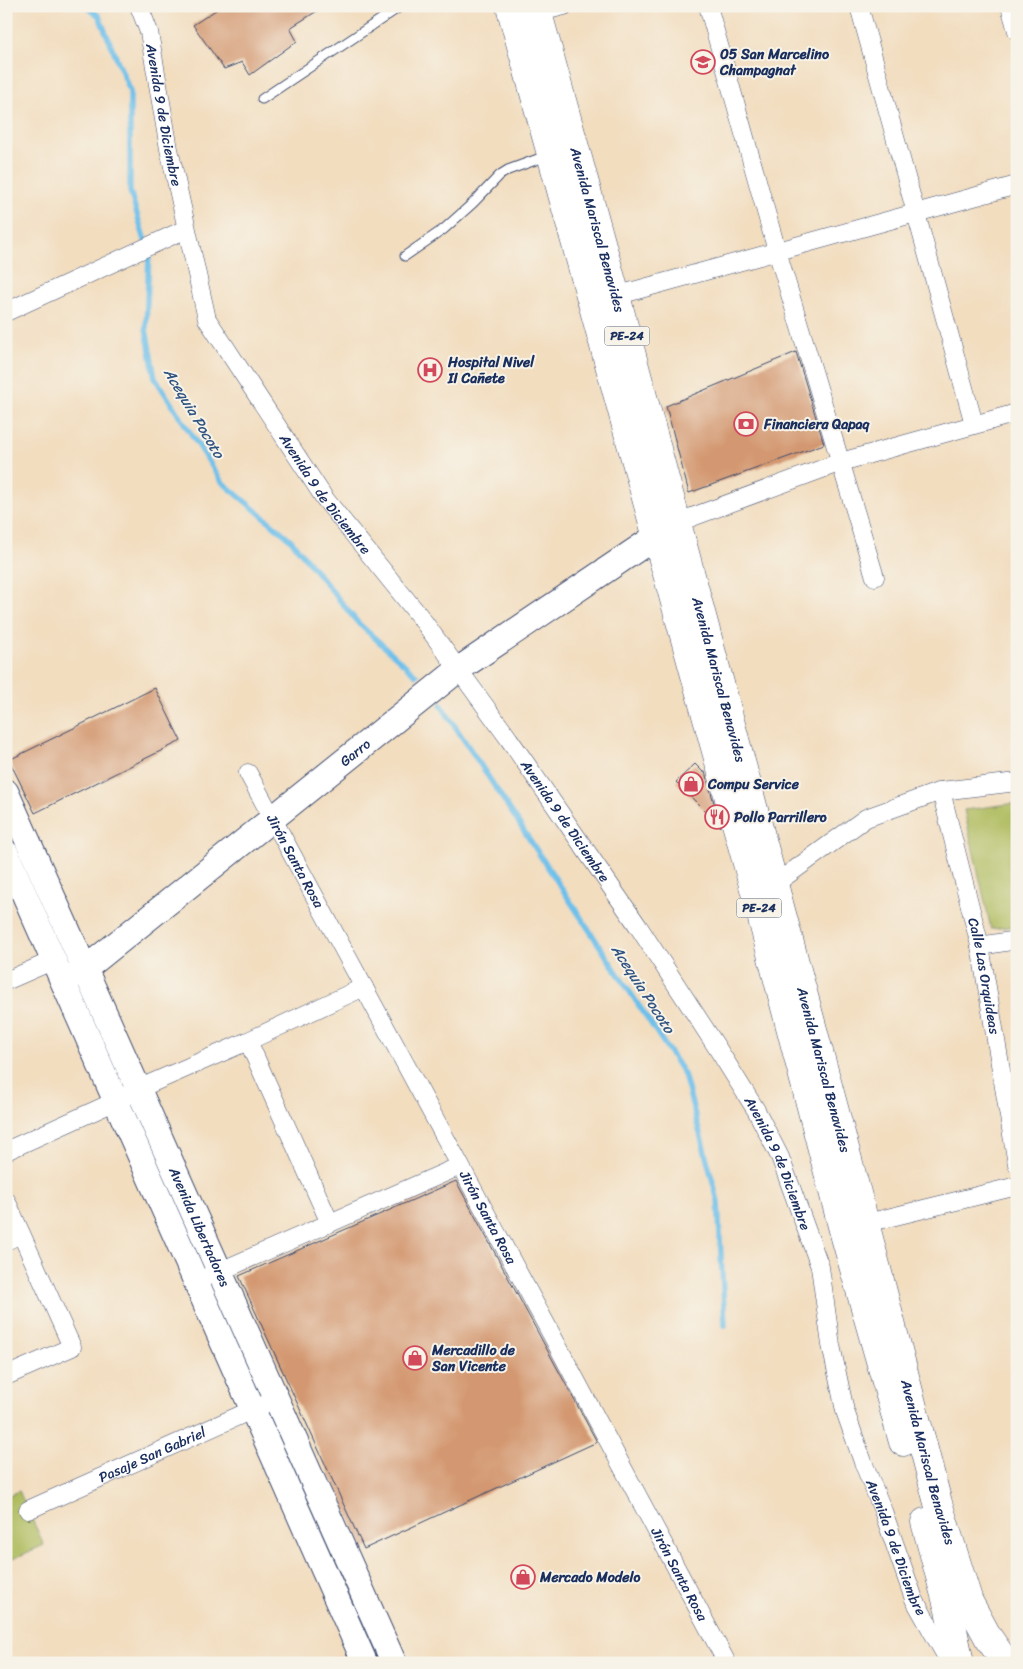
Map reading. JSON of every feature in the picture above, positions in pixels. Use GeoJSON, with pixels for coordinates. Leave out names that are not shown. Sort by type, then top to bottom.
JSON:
{"type":"FeatureCollection","features":[{"type":"Feature","properties":{"kind":"highway","name":"Avenida Mariscal Benavides"},"geometry":{"type":"LineString","coordinates":[[525,11],[765,890],[854,1226],[949,1610],[960,1663]]}},
{"type":"Feature","properties":{"kind":"highway","name":"Avenida Mariscal Benavides"},"geometry":{"type":"LineString","coordinates":[[854,1226],[969,1602],[988,1637],[1006,1663]]}},
{"type":"Feature","properties":{"kind":"street","name":"Avenida 9 de Diciembre"},"geometry":{"type":"LineString","coordinates":[[139,6],[149,32],[169,149],[207,319],[325,500],[421,618],[509,739],[654,950],[751,1102],[780,1157],[820,1267],[831,1345],[845,1411],[863,1462],[883,1511],[914,1600],[950,1663]]}},
{"type":"Feature","properties":{"kind":"street"},"geometry":{"type":"LineString","coordinates":[[525,11],[564,6]]}},
{"type":"Feature","properties":{"kind":"street"},"geometry":{"type":"LineString","coordinates":[[708,6],[777,251],[875,578]]}},
{"type":"Feature","properties":{"kind":"street"},"geometry":{"type":"LineString","coordinates":[[859,6],[974,424]]}},
{"type":"Feature","properties":{"kind":"street"},"geometry":{"type":"LineString","coordinates":[[1010,6],[1017,31]]}},
{"type":"Feature","properties":{"kind":"street"},"geometry":{"type":"LineString","coordinates":[[604,299],[1017,185]]}},
{"type":"Feature","properties":{"kind":"street"},"geometry":{"type":"LineString","coordinates":[[6,312],[186,229]]}},
{"type":"Feature","properties":{"kind":"street"},"geometry":{"type":"LineString","coordinates":[[666,530],[841,462],[1017,413]]}},
{"type":"Feature","properties":{"kind":"street","name":"Garro"},"geometry":{"type":"LineString","coordinates":[[58,971],[85,969],[459,669],[666,530]]}},
{"type":"Feature","properties":{"kind":"street","name":"Jirón Santa Rosa"},"geometry":{"type":"LineString","coordinates":[[248,773],[727,1663]]}},
{"type":"Feature","properties":{"kind":"street"},"geometry":{"type":"LineString","coordinates":[[765,890],[866,818],[941,791],[1017,782]]}},
{"type":"Feature","properties":{"kind":"street","name":"Calle Las Orquideas"},"geometry":{"type":"LineString","coordinates":[[941,791],[980,946],[1012,1102],[1017,1164]]}},
{"type":"Feature","properties":{"kind":"street","name":"Avenida Libertadores"},"geometry":{"type":"LineString","coordinates":[[6,792],[394,1663]]}},
{"type":"Feature","properties":{"kind":"street","name":"Avenida Libertadores"},"geometry":{"type":"LineString","coordinates":[[6,853],[365,1663]]}},
{"type":"Feature","properties":{"kind":"street"},"geometry":{"type":"LineString","coordinates":[[980,946],[1017,940]]}},
{"type":"Feature","properties":{"kind":"street"},"geometry":{"type":"LineString","coordinates":[[6,981],[58,971]]}},
{"type":"Feature","properties":{"kind":"street"},"geometry":{"type":"LineString","coordinates":[[6,1151],[364,987]]}},
{"type":"Feature","properties":{"kind":"street"},"geometry":{"type":"LineString","coordinates":[[248,1041],[330,1223]]}},
{"type":"Feature","properties":{"kind":"street"},"geometry":{"type":"LineString","coordinates":[[196,1282],[460,1166]]}},
{"type":"Feature","properties":{"kind":"street"},"geometry":{"type":"LineString","coordinates":[[854,1226],[1017,1186]]}},
{"type":"Feature","properties":{"kind":"street"},"geometry":{"type":"LineString","coordinates":[[6,1200],[14,1237],[72,1347],[6,1376]]}},
{"type":"Feature","properties":{"kind":"street","name":"Pasaje San Gabriel"},"geometry":{"type":"LineString","coordinates":[[28,1510],[277,1399]]}},
{"type":"Feature","properties":{"kind":"lane"},"geometry":{"type":"LineString","coordinates":[[262,99],[401,6]]}},
{"type":"Feature","properties":{"kind":"lane"},"geometry":{"type":"LineString","coordinates":[[405,256],[451,222],[473,203],[500,175],[508,170],[564,152]]}},
{"type":"Feature","properties":{"kind":"green space"},"geometry":{"type":"Polygon","coordinates":[[[1017,803],[1017,926],[991,929],[964,810],[1017,803]]]}},
{"type":"Feature","properties":{"kind":"green space"},"geometry":{"type":"Polygon","coordinates":[[[19,1491],[44,1545],[6,1562],[6,1497],[19,1491]]]}},
{"type":"Feature","properties":{"kind":"building"},"geometry":{"type":"Polygon","coordinates":[[[222,6],[325,6],[290,28],[297,41],[250,75],[242,62],[224,69],[193,25],[222,6]]]}},
{"type":"Feature","properties":{"kind":"building","name":"Financiera Qapaq"},"geometry":{"type":"Polygon","coordinates":[[[796,352],[824,444],[689,493],[666,406],[796,352]]]}},
{"type":"Feature","properties":{"kind":"building"},"geometry":{"type":"Polygon","coordinates":[[[155,688],[181,741],[35,813],[9,760],[155,688]]]}},
{"type":"Feature","properties":{"kind":"building"},"geometry":{"type":"Polygon","coordinates":[[[695,764],[705,772],[721,827],[676,782],[695,764]]]}},
{"type":"Feature","properties":{"kind":"building","name":"Mercadillo de San Vicente"},"geometry":{"type":"Polygon","coordinates":[[[456,1181],[597,1442],[364,1549],[239,1276],[456,1181]]]}},
{"type":"Feature","properties":{"kind":"waterway","name":"Acequia Pocoto"},"geometry":{"type":"LineString","coordinates":[[86,6],[99,16],[130,91],[130,191],[149,254],[146,329],[155,378],[222,482],[290,539],[358,623],[416,675]]}},
{"type":"Feature","properties":{"kind":"waterway","name":"Acequia Pocoto"},"geometry":{"type":"LineString","coordinates":[[441,705],[684,1074],[718,1201],[725,1325]]}},
{"type":"Feature","properties":{"kind":"place","name":"05 San Marcelino Champagnat"},"geometry":{"type":"Point","coordinates":[703,62]}},
{"type":"Feature","properties":{"kind":"place","name":"Hospital Nivel II Cañete"},"geometry":{"type":"Point","coordinates":[430,370]}},
{"type":"Feature","properties":{"kind":"place","name":"Financiera Qapaq"},"geometry":{"type":"Point","coordinates":[746,424]}},
{"type":"Feature","properties":{"kind":"place","name":"Compu Service"},"geometry":{"type":"Point","coordinates":[691,784]}},
{"type":"Feature","properties":{"kind":"place","name":"Pollo Parrillero"},"geometry":{"type":"Point","coordinates":[717,817]}},
{"type":"Feature","properties":{"kind":"place","name":"Mercadillo de San Vicente"},"geometry":{"type":"Point","coordinates":[415,1358]}},
{"type":"Feature","properties":{"kind":"place","name":"Mercado Modelo"},"geometry":{"type":"Point","coordinates":[523,1577]}}]}
